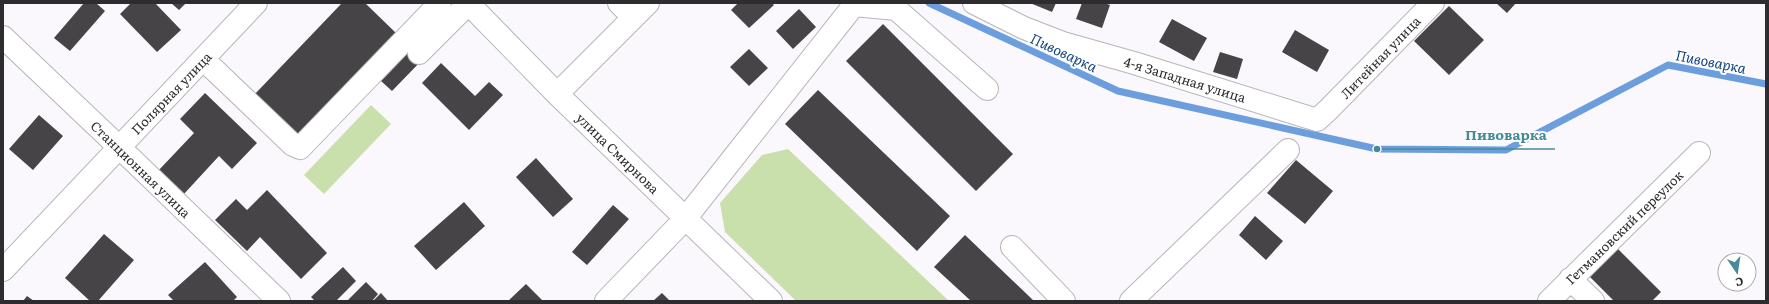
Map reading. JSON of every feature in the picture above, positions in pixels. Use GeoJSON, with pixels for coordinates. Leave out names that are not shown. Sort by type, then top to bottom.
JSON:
{"type":"FeatureCollection","features":[{"type":"Feature","properties":{"kind":"street","name":"Полярная улица"},"geometry":{"type":"LineString","coordinates":[[3,270],[256,3]]}},
{"type":"Feature","properties":{"kind":"street"},"geometry":{"type":"LineString","coordinates":[[203,59],[293,145],[300,148],[440,3]]}},
{"type":"Feature","properties":{"kind":"street"},"geometry":{"type":"LineString","coordinates":[[419,54],[468,3]]}},
{"type":"Feature","properties":{"kind":"street","name":"улица Смирнова"},"geometry":{"type":"LineString","coordinates":[[468,3],[557,94],[685,219],[772,301]]}},
{"type":"Feature","properties":{"kind":"street","name":"4-я Западная улица"},"geometry":{"type":"LineString","coordinates":[[974,3],[1024,28],[1063,43],[1134,63],[1317,120],[1328,110]]}},
{"type":"Feature","properties":{"kind":"street","name":"Литейная улица"},"geometry":{"type":"LineString","coordinates":[[1328,110],[1433,3]]}},
{"type":"Feature","properties":{"kind":"street"},"geometry":{"type":"LineString","coordinates":[[606,301],[685,219],[854,5],[896,9],[987,89]]}},
{"type":"Feature","properties":{"kind":"street"},"geometry":{"type":"LineString","coordinates":[[557,94],[633,8]]}},
{"type":"Feature","properties":{"kind":"street","name":"Станционная улица"},"geometry":{"type":"LineString","coordinates":[[3,37],[279,301]]}},
{"type":"Feature","properties":{"kind":"street"},"geometry":{"type":"LineString","coordinates":[[1131,301],[1288,150]]}},
{"type":"Feature","properties":{"kind":"street","name":"Гетмановский переулок"},"geometry":{"type":"LineString","coordinates":[[1549,301],[1699,153]]}},
{"type":"Feature","properties":{"kind":"street"},"geometry":{"type":"LineString","coordinates":[[1012,247],[1064,301]]}},
{"type":"Feature","properties":{"kind":"street"},"geometry":{"type":"LineString","coordinates":[[1570,279],[1593,301]]}},
{"type":"Feature","properties":{"kind":"green space"},"geometry":{"type":"Polygon","coordinates":[[[371,105],[391,124],[324,194],[304,175],[371,105]]]}},
{"type":"Feature","properties":{"kind":"green space"},"geometry":{"type":"Polygon","coordinates":[[[788,149],[949,301],[796,301],[725,232],[720,203],[762,155],[788,149]]]}},
{"type":"Feature","properties":{"kind":"building"},"geometry":{"type":"Polygon","coordinates":[[[84,3],[96,3],[105,11],[70,51],[54,38],[84,3]]]}},
{"type":"Feature","properties":{"kind":"building"},"geometry":{"type":"Polygon","coordinates":[[[131,3],[155,3],[181,30],[157,52],[120,14],[131,3]]]}},
{"type":"Feature","properties":{"kind":"building"},"geometry":{"type":"Polygon","coordinates":[[[171,3],[186,3],[179,10],[171,3]]]}},
{"type":"Feature","properties":{"kind":"building"},"geometry":{"type":"Polygon","coordinates":[[[342,3],[365,3],[396,33],[296,137],[253,96],[342,3]]]}},
{"type":"Feature","properties":{"kind":"building"},"geometry":{"type":"Polygon","coordinates":[[[738,3],[772,3],[774,5],[749,28],[731,10],[738,3]]]}},
{"type":"Feature","properties":{"kind":"building"},"geometry":{"type":"Polygon","coordinates":[[[1030,3],[1056,3],[1052,12],[1030,3]]]}},
{"type":"Feature","properties":{"kind":"building"},"geometry":{"type":"Polygon","coordinates":[[[1082,3],[1104,3],[1110,5],[1102,28],[1076,19],[1082,3]]]}},
{"type":"Feature","properties":{"kind":"building"},"geometry":{"type":"Polygon","coordinates":[[[1496,3],[1516,3],[1507,13],[1496,3]]]}},
{"type":"Feature","properties":{"kind":"building"},"geometry":{"type":"Polygon","coordinates":[[[1449,6],[1484,40],[1449,75],[1414,41],[1449,6]]]}},
{"type":"Feature","properties":{"kind":"building"},"geometry":{"type":"Polygon","coordinates":[[[799,9],[816,27],[793,49],[776,31],[799,9]]]}},
{"type":"Feature","properties":{"kind":"building"},"geometry":{"type":"Polygon","coordinates":[[[1172,19],[1207,38],[1194,61],[1159,42],[1172,19]]]}},
{"type":"Feature","properties":{"kind":"building"},"geometry":{"type":"Polygon","coordinates":[[[883,24],[1013,154],[976,191],[846,61],[883,24]]]}},
{"type":"Feature","properties":{"kind":"building"},"geometry":{"type":"Polygon","coordinates":[[[1295,30],[1329,50],[1317,72],[1282,52],[1295,30]]]}},
{"type":"Feature","properties":{"kind":"building"},"geometry":{"type":"Polygon","coordinates":[[[413,48],[424,58],[392,91],[381,81],[413,48]]]}},
{"type":"Feature","properties":{"kind":"building"},"geometry":{"type":"Polygon","coordinates":[[[749,49],[768,68],[749,86],[730,67],[749,49]]]}},
{"type":"Feature","properties":{"kind":"building"},"geometry":{"type":"Polygon","coordinates":[[[1220,52],[1243,59],[1237,79],[1213,72],[1220,52]]]}},
{"type":"Feature","properties":{"kind":"building"},"geometry":{"type":"Polygon","coordinates":[[[441,63],[475,96],[489,82],[503,95],[469,130],[422,83],[441,63]]]}},
{"type":"Feature","properties":{"kind":"building"},"geometry":{"type":"Polygon","coordinates":[[[818,90],[950,216],[917,251],[785,124],[818,90]]]}},
{"type":"Feature","properties":{"kind":"building"},"geometry":{"type":"Polygon","coordinates":[[[205,93],[257,143],[232,169],[219,156],[183,195],[158,171],[194,133],[180,119],[205,93]]]}},
{"type":"Feature","properties":{"kind":"building"},"geometry":{"type":"Polygon","coordinates":[[[39,115],[63,136],[33,170],[9,149],[39,115]]]}},
{"type":"Feature","properties":{"kind":"building"},"geometry":{"type":"Polygon","coordinates":[[[536,158],[573,199],[553,217],[516,177],[536,158]]]}},
{"type":"Feature","properties":{"kind":"building"},"geometry":{"type":"Polygon","coordinates":[[[1296,160],[1333,191],[1305,224],[1267,193],[1296,160]]]}},
{"type":"Feature","properties":{"kind":"building"},"geometry":{"type":"Polygon","coordinates":[[[267,190],[327,253],[301,279],[260,237],[247,251],[215,220],[236,199],[247,210],[267,190]]]}},
{"type":"Feature","properties":{"kind":"building"},"geometry":{"type":"Polygon","coordinates":[[[464,202],[485,226],[436,270],[414,246],[464,202]]]}},
{"type":"Feature","properties":{"kind":"building"},"geometry":{"type":"Polygon","coordinates":[[[613,205],[629,219],[587,265],[572,252],[613,205]]]}},
{"type":"Feature","properties":{"kind":"building"},"geometry":{"type":"Polygon","coordinates":[[[1255,216],[1283,241],[1266,260],[1239,235],[1255,216]]]}},
{"type":"Feature","properties":{"kind":"building"},"geometry":{"type":"Polygon","coordinates":[[[104,234],[134,260],[98,301],[90,301],[65,278],[104,234]]]}},
{"type":"Feature","properties":{"kind":"building"},"geometry":{"type":"Polygon","coordinates":[[[965,235],[1034,301],[971,301],[934,267],[965,235]]]}},
{"type":"Feature","properties":{"kind":"building"},"geometry":{"type":"Polygon","coordinates":[[[1618,249],[1661,292],[1652,301],[1614,301],[1590,277],[1618,249]]]}},
{"type":"Feature","properties":{"kind":"building"},"geometry":{"type":"Polygon","coordinates":[[[205,262],[237,297],[233,301],[174,301],[168,295],[205,262]]]}},
{"type":"Feature","properties":{"kind":"building"},"geometry":{"type":"Polygon","coordinates":[[[343,267],[356,281],[336,301],[315,301],[311,297],[343,267]]]}},
{"type":"Feature","properties":{"kind":"building"},"geometry":{"type":"Polygon","coordinates":[[[366,282],[378,294],[372,301],[347,301],[366,282]]]}},
{"type":"Feature","properties":{"kind":"building"},"geometry":{"type":"Polygon","coordinates":[[[526,284],[543,301],[508,301],[526,284]]]}},
{"type":"Feature","properties":{"kind":"building"},"geometry":{"type":"Polygon","coordinates":[[[381,293],[388,301],[373,301],[381,293]]]}},
{"type":"Feature","properties":{"kind":"building"},"geometry":{"type":"Polygon","coordinates":[[[662,293],[670,301],[653,301],[662,293]]]}},
{"type":"Feature","properties":{"kind":"building"},"geometry":{"type":"Polygon","coordinates":[[[27,296],[34,301],[23,301],[27,296]]]}},
{"type":"Feature","properties":{"kind":"waterway","name":"Пивоварка"},"geometry":{"type":"LineString","coordinates":[[929,3],[1118,91],[1377,149],[1506,150],[1668,65],[1766,84]]}},
{"type":"Feature","properties":{"kind":"place","name":"Пивоварка"},"geometry":{"type":"Point","coordinates":[1377,149]}}]}
